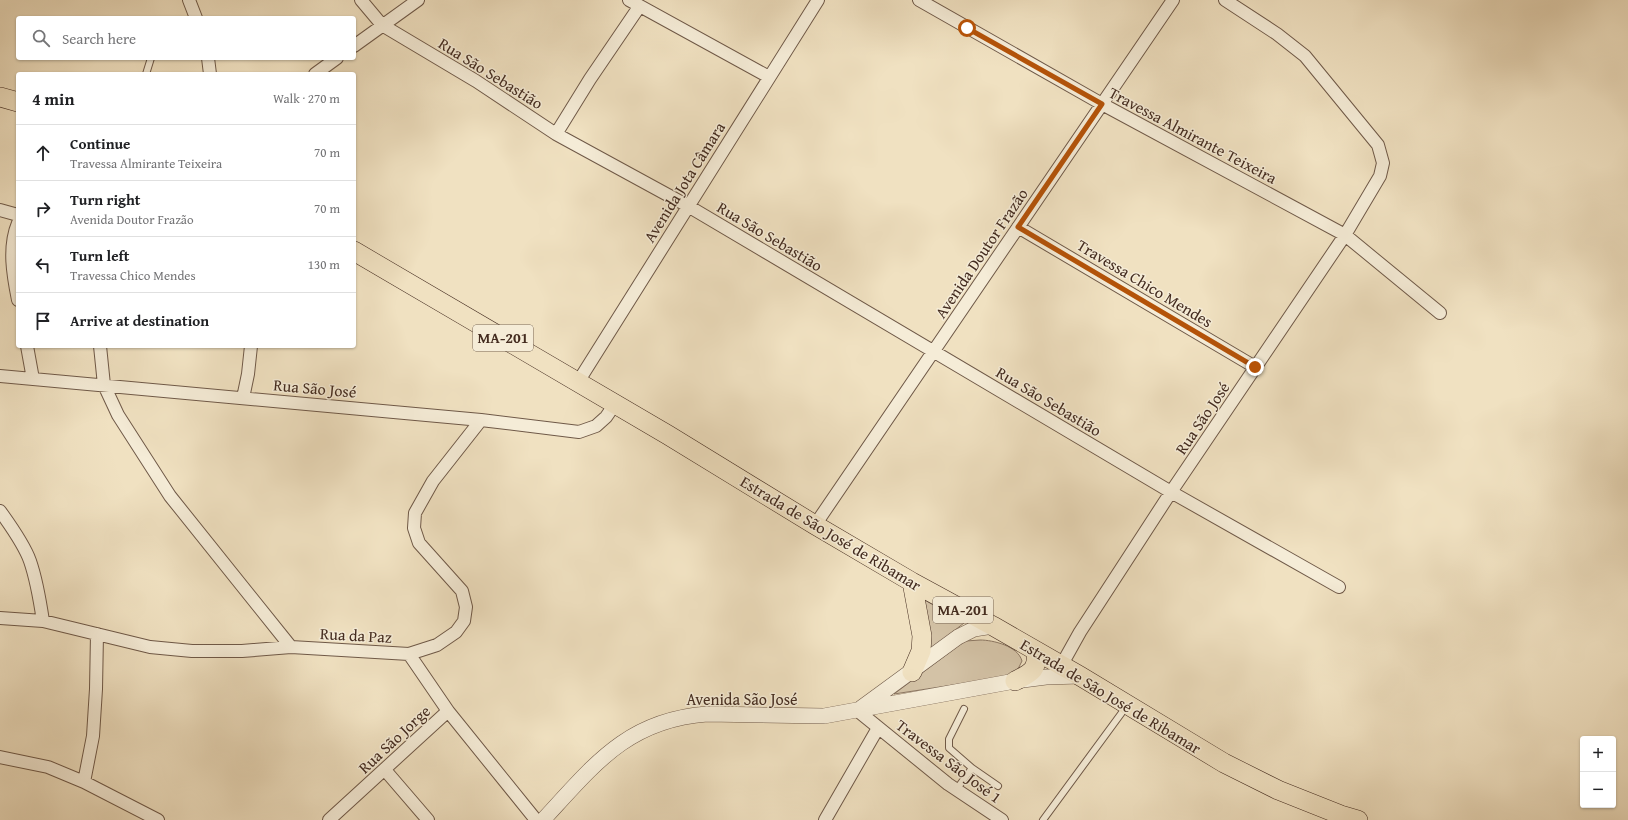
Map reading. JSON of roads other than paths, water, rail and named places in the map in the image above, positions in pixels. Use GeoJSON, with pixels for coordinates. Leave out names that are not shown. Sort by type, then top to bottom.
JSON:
{"type":"FeatureCollection","features":[{"type":"Feature","properties":{"kind":"main road"},"geometry":{"type":"LineString","coordinates":[[0,97],[16,101]]}},
{"type":"Feature","properties":{"kind":"main road","name":"Estrada de São José de Ribamar"},"geometry":{"type":"LineString","coordinates":[[356,252],[668,435],[815,525],[912,582],[1080,676],[1224,763],[1278,790],[1348,818]]}},
{"type":"Feature","properties":{"kind":"main road"},"geometry":{"type":"LineString","coordinates":[[912,582],[922,636],[921,651],[912,672]]}},
{"type":"Feature","properties":{"kind":"main road"},"geometry":{"type":"LineString","coordinates":[[1015,681],[1032,670],[1036,665],[1036,652]]}},
{"type":"Feature","properties":{"kind":"street"},"geometry":{"type":"LineString","coordinates":[[189,0],[195,16]]}},
{"type":"Feature","properties":{"kind":"street","name":"Rua São Sebastião"},"geometry":{"type":"LineString","coordinates":[[361,0],[382,25],[476,80],[556,134],[688,206],[1171,492],[1339,587]]}},
{"type":"Feature","properties":{"kind":"street"},"geometry":{"type":"LineString","coordinates":[[356,44],[418,0]]}},
{"type":"Feature","properties":{"kind":"street"},"geometry":{"type":"LineString","coordinates":[[629,0],[639,7],[769,77]]}},
{"type":"Feature","properties":{"kind":"street","name":"Avenida Jota Câmara"},"geometry":{"type":"LineString","coordinates":[[578,382],[818,0]]}},
{"type":"Feature","properties":{"kind":"street","name":"Travessa Almirante Teixeira"},"geometry":{"type":"LineString","coordinates":[[919,0],[1102,104],[1345,235],[1440,314]]}},
{"type":"Feature","properties":{"kind":"street","name":"Avenida Doutor Frazão"},"geometry":{"type":"LineString","coordinates":[[815,525],[1173,0]]}},
{"type":"Feature","properties":{"kind":"street","name":"Rua São José"},"geometry":{"type":"LineString","coordinates":[[1061,666],[1080,632],[1171,492],[1345,235],[1380,176],[1383,163],[1378,145],[1305,56],[1277,34],[1225,0]]}},
{"type":"Feature","properties":{"kind":"street"},"geometry":{"type":"LineString","coordinates":[[556,134],[590,78],[639,7]]}},
{"type":"Feature","properties":{"kind":"street"},"geometry":{"type":"LineString","coordinates":[[208,60],[210,72]]}},
{"type":"Feature","properties":{"kind":"street"},"geometry":{"type":"LineString","coordinates":[[318,72],[334,60]]}},
{"type":"Feature","properties":{"kind":"street"},"geometry":{"type":"LineString","coordinates":[[0,210],[16,214]]}},
{"type":"Feature","properties":{"kind":"street","name":"Travessa Chico Mendes"},"geometry":{"type":"LineString","coordinates":[[1018,227],[1255,367]]}},
{"type":"Feature","properties":{"kind":"street"},"geometry":{"type":"LineString","coordinates":[[16,228],[14,232],[12,252],[16,284]]}},
{"type":"Feature","properties":{"kind":"street"},"geometry":{"type":"LineString","coordinates":[[27,348],[33,379]]}},
{"type":"Feature","properties":{"kind":"street"},"geometry":{"type":"LineString","coordinates":[[100,348],[104,385],[118,416],[170,496],[291,647]]}},
{"type":"Feature","properties":{"kind":"street"},"geometry":{"type":"LineString","coordinates":[[243,398],[248,374],[251,348]]}},
{"type":"Feature","properties":{"kind":"street","name":"Rua São José"},"geometry":{"type":"LineString","coordinates":[[0,376],[481,420],[579,432],[596,426],[606,417],[615,404]]}},
{"type":"Feature","properties":{"kind":"street","name":"Rua da Paz"},"geometry":{"type":"LineString","coordinates":[[0,618],[43,621],[150,647],[192,652],[242,651],[291,647],[409,654],[437,645],[456,632],[464,621],[466,607],[462,591],[419,543],[414,528],[415,513],[433,482],[481,420]]}},
{"type":"Feature","properties":{"kind":"street"},"geometry":{"type":"LineString","coordinates":[[0,511],[29,560],[39,593],[43,621]]}},
{"type":"Feature","properties":{"kind":"street","name":"Avenida São José"},"geometry":{"type":"LineString","coordinates":[[858,711],[965,633],[982,627],[993,626]]}},
{"type":"Feature","properties":{"kind":"street"},"geometry":{"type":"LineString","coordinates":[[84,782],[93,736],[96,689],[96,634]]}},
{"type":"Feature","properties":{"kind":"street","name":"Rua São Jorge"},"geometry":{"type":"LineString","coordinates":[[329,820],[448,711],[409,654]]}},
{"type":"Feature","properties":{"kind":"street","name":"Avenida São José"},"geometry":{"type":"LineString","coordinates":[[543,820],[593,767],[614,748],[634,735],[654,725],[688,716],[701,715],[830,716],[1015,681],[1046,677],[1080,676]]}},
{"type":"Feature","properties":{"kind":"street"},"geometry":{"type":"LineString","coordinates":[[448,711],[536,820]]}},
{"type":"Feature","properties":{"kind":"street","name":"Travessa São José 1"},"geometry":{"type":"LineString","coordinates":[[858,711],[956,790],[1002,820]]}},
{"type":"Feature","properties":{"kind":"street"},"geometry":{"type":"LineString","coordinates":[[825,820],[878,728]]}},
{"type":"Feature","properties":{"kind":"street"},"geometry":{"type":"LineString","coordinates":[[0,757],[48,767],[84,782],[158,820]]}},
{"type":"Feature","properties":{"kind":"street"},"geometry":{"type":"LineString","coordinates":[[385,770],[428,820]]}},
{"type":"Feature","properties":{"kind":"lane"},"geometry":{"type":"LineString","coordinates":[[147,72],[150,60]]}},
{"type":"Feature","properties":{"kind":"lane"},"geometry":{"type":"LineString","coordinates":[[1043,820],[1127,705]]}},
{"type":"Feature","properties":{"kind":"lane"},"geometry":{"type":"LineString","coordinates":[[964,709],[948,744],[949,748],[972,768],[998,786]]}},
{"type":"Feature","properties":{"kind":"lane"},"geometry":{"type":"LineString","coordinates":[[956,790],[972,768]]}}]}
